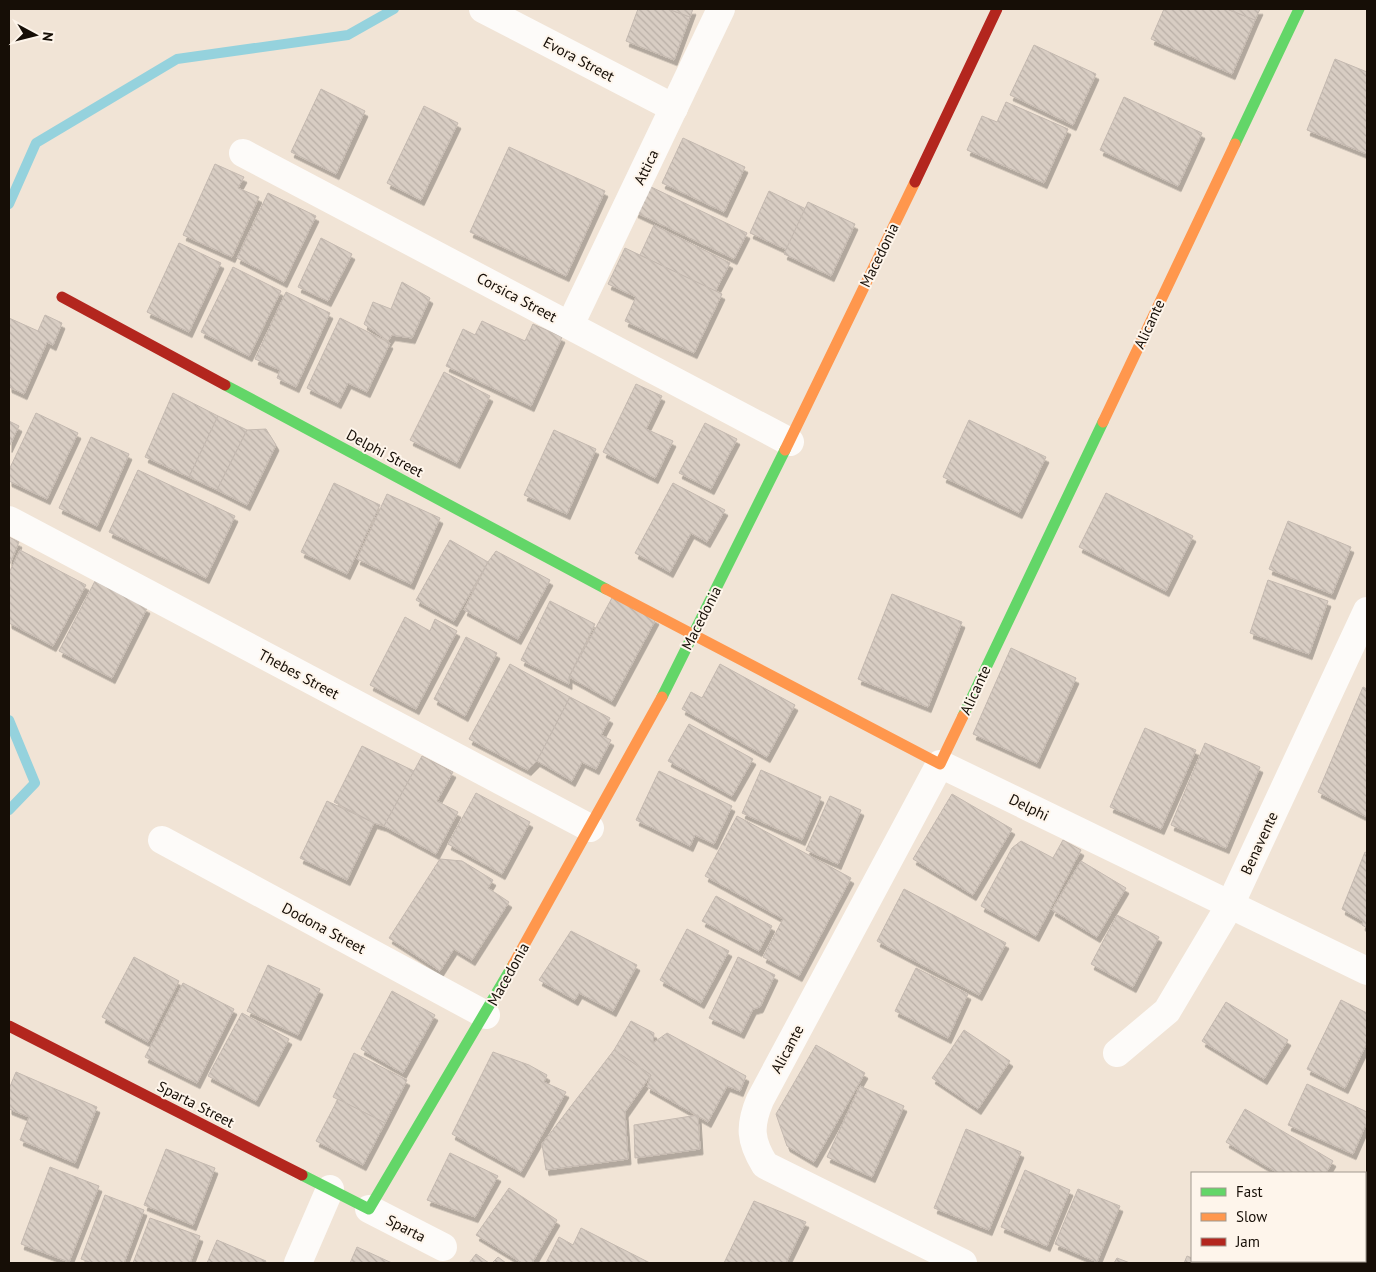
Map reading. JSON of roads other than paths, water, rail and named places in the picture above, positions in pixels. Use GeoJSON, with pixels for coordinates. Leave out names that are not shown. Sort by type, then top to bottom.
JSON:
{"type":"FeatureCollection","features":[{"type":"Feature","properties":{"kind":"street","name":"Evora Street"},"geometry":{"type":"LineString","coordinates":[[483,9],[674,108]]}},
{"type":"Feature","properties":{"kind":"street","name":"Attica"},"geometry":{"type":"LineString","coordinates":[[570,325],[721,9]]}},
{"type":"Feature","properties":{"kind":"street","name":"Macedonia"},"geometry":{"type":"LineString","coordinates":[[369,1209],[486,1015],[590,828],[693,636],[790,442],[997,9]]}},
{"type":"Feature","properties":{"kind":"street","name":"Alicante"},"geometry":{"type":"LineString","coordinates":[[964,1263],[765,1166],[755,1150],[752,1118],[940,764],[1299,9]]}},
{"type":"Feature","properties":{"kind":"street","name":"Corsica Street"},"geometry":{"type":"LineString","coordinates":[[243,153],[790,442]]}},
{"type":"Feature","properties":{"kind":"street","name":"Delphi Street"},"geometry":{"type":"LineString","coordinates":[[62,297],[693,636]]}},
{"type":"Feature","properties":{"kind":"street","name":"Thebes Street"},"geometry":{"type":"LineString","coordinates":[[9,520],[590,828]]}},
{"type":"Feature","properties":{"kind":"street","name":"Benavente"},"geometry":{"type":"LineString","coordinates":[[1116,1053],[1167,1011],[1230,905],[1367,610]]}},
{"type":"Feature","properties":{"kind":"street","name":"Delphi"},"geometry":{"type":"LineString","coordinates":[[693,636],[940,764],[1367,971]]}},
{"type":"Feature","properties":{"kind":"street","name":"Dodona Street"},"geometry":{"type":"LineString","coordinates":[[162,840],[486,1015]]}},
{"type":"Feature","properties":{"kind":"street","name":"Sparta Street"},"geometry":{"type":"LineString","coordinates":[[9,1026],[369,1209]]}},
{"type":"Feature","properties":{"kind":"street"},"geometry":{"type":"LineString","coordinates":[[298,1263],[330,1189]]}},
{"type":"Feature","properties":{"kind":"street","name":"Sparta"},"geometry":{"type":"LineString","coordinates":[[369,1209],[443,1246]]}},
{"type":"Feature","properties":{"kind":"waterway"},"geometry":{"type":"LineString","coordinates":[[9,204],[36,143],[177,59],[348,35],[394,9]]}},
{"type":"Feature","properties":{"kind":"waterway"},"geometry":{"type":"LineString","coordinates":[[9,720],[35,783],[9,810]]}}]}
